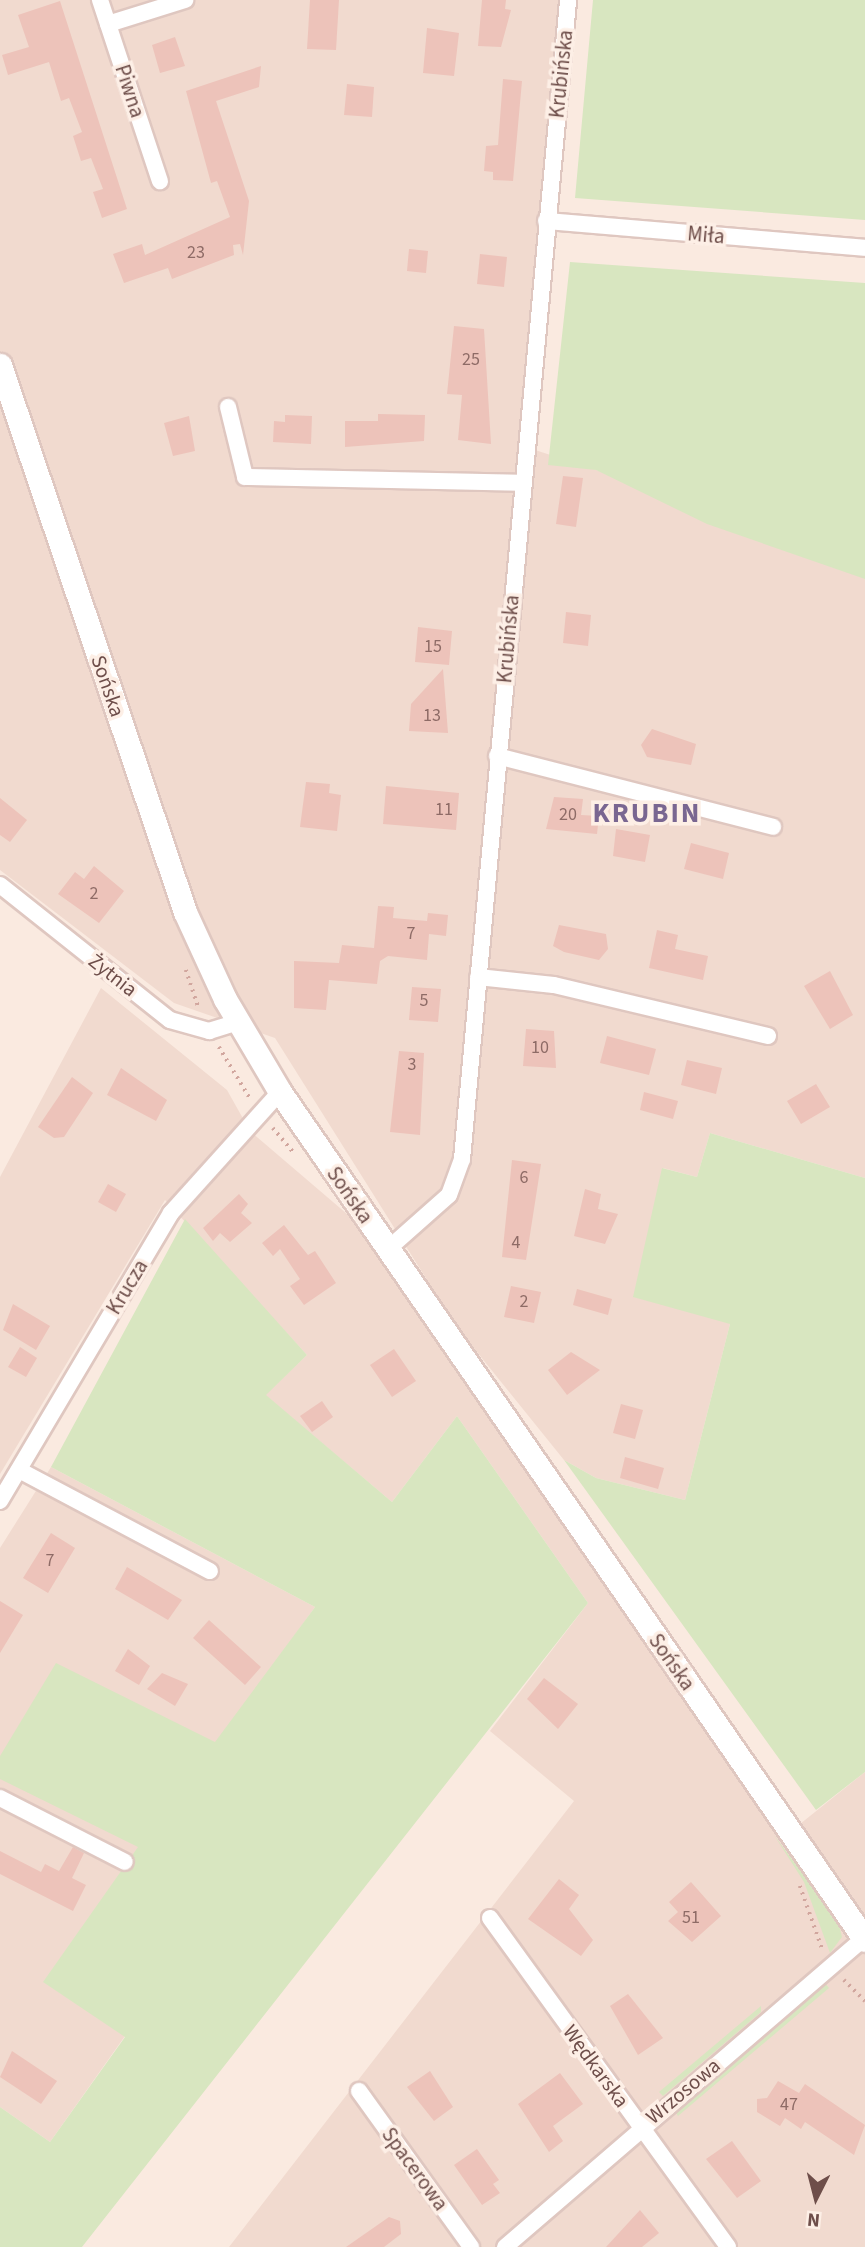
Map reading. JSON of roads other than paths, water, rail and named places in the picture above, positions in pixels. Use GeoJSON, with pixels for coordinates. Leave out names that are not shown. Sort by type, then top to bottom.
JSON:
{"type":"FeatureCollection","features":[{"type":"Feature","properties":{"kind":"street","name":"Piwna"},"geometry":{"type":"LineString","coordinates":[[100,0],[160,181]]}},
{"type":"Feature","properties":{"kind":"street"},"geometry":{"type":"LineString","coordinates":[[108,24],[185,0]]}},
{"type":"Feature","properties":{"kind":"street","name":"Krubińska"},"geometry":{"type":"LineString","coordinates":[[388,1249],[444,1200],[457,1178],[568,0]]}},
{"type":"Feature","properties":{"kind":"street","name":"Miła"},"geometry":{"type":"LineString","coordinates":[[546,221],[865,248]]}},
{"type":"Feature","properties":{"kind":"street","name":"Sońska"},"geometry":{"type":"LineString","coordinates":[[0,365],[185,912],[239,1021],[280,1092],[864,1939]]}},
{"type":"Feature","properties":{"kind":"street"},"geometry":{"type":"LineString","coordinates":[[228,407],[246,477],[523,483]]}},
{"type":"Feature","properties":{"kind":"street"},"geometry":{"type":"LineString","coordinates":[[497,756],[774,827]]}},
{"type":"Feature","properties":{"kind":"street","name":"Żytnia"},"geometry":{"type":"LineString","coordinates":[[0,885],[170,1020],[209,1031],[239,1021]]}},
{"type":"Feature","properties":{"kind":"street"},"geometry":{"type":"LineString","coordinates":[[478,977],[554,985],[768,1037]]}},
{"type":"Feature","properties":{"kind":"street","name":"Krucza"},"geometry":{"type":"LineString","coordinates":[[0,1501],[171,1213],[280,1092]]}},
{"type":"Feature","properties":{"kind":"street"},"geometry":{"type":"LineString","coordinates":[[19,1470],[210,1571]]}},
{"type":"Feature","properties":{"kind":"street"},"geometry":{"type":"LineString","coordinates":[[0,1798],[125,1863]]}},
{"type":"Feature","properties":{"kind":"street","name":"Wędkarska"},"geometry":{"type":"LineString","coordinates":[[490,1918],[727,2247]]}},
{"type":"Feature","properties":{"kind":"street","name":"Wrzosowa"},"geometry":{"type":"LineString","coordinates":[[505,2247],[641,2127],[864,1939]]}},
{"type":"Feature","properties":{"kind":"street","name":"Spacerowa"},"geometry":{"type":"LineString","coordinates":[[359,2091],[471,2247]]}},
{"type":"Feature","properties":{"kind":"district","name":"KRUBIN"},"geometry":{"type":"Point","coordinates":[647,813]}}]}
